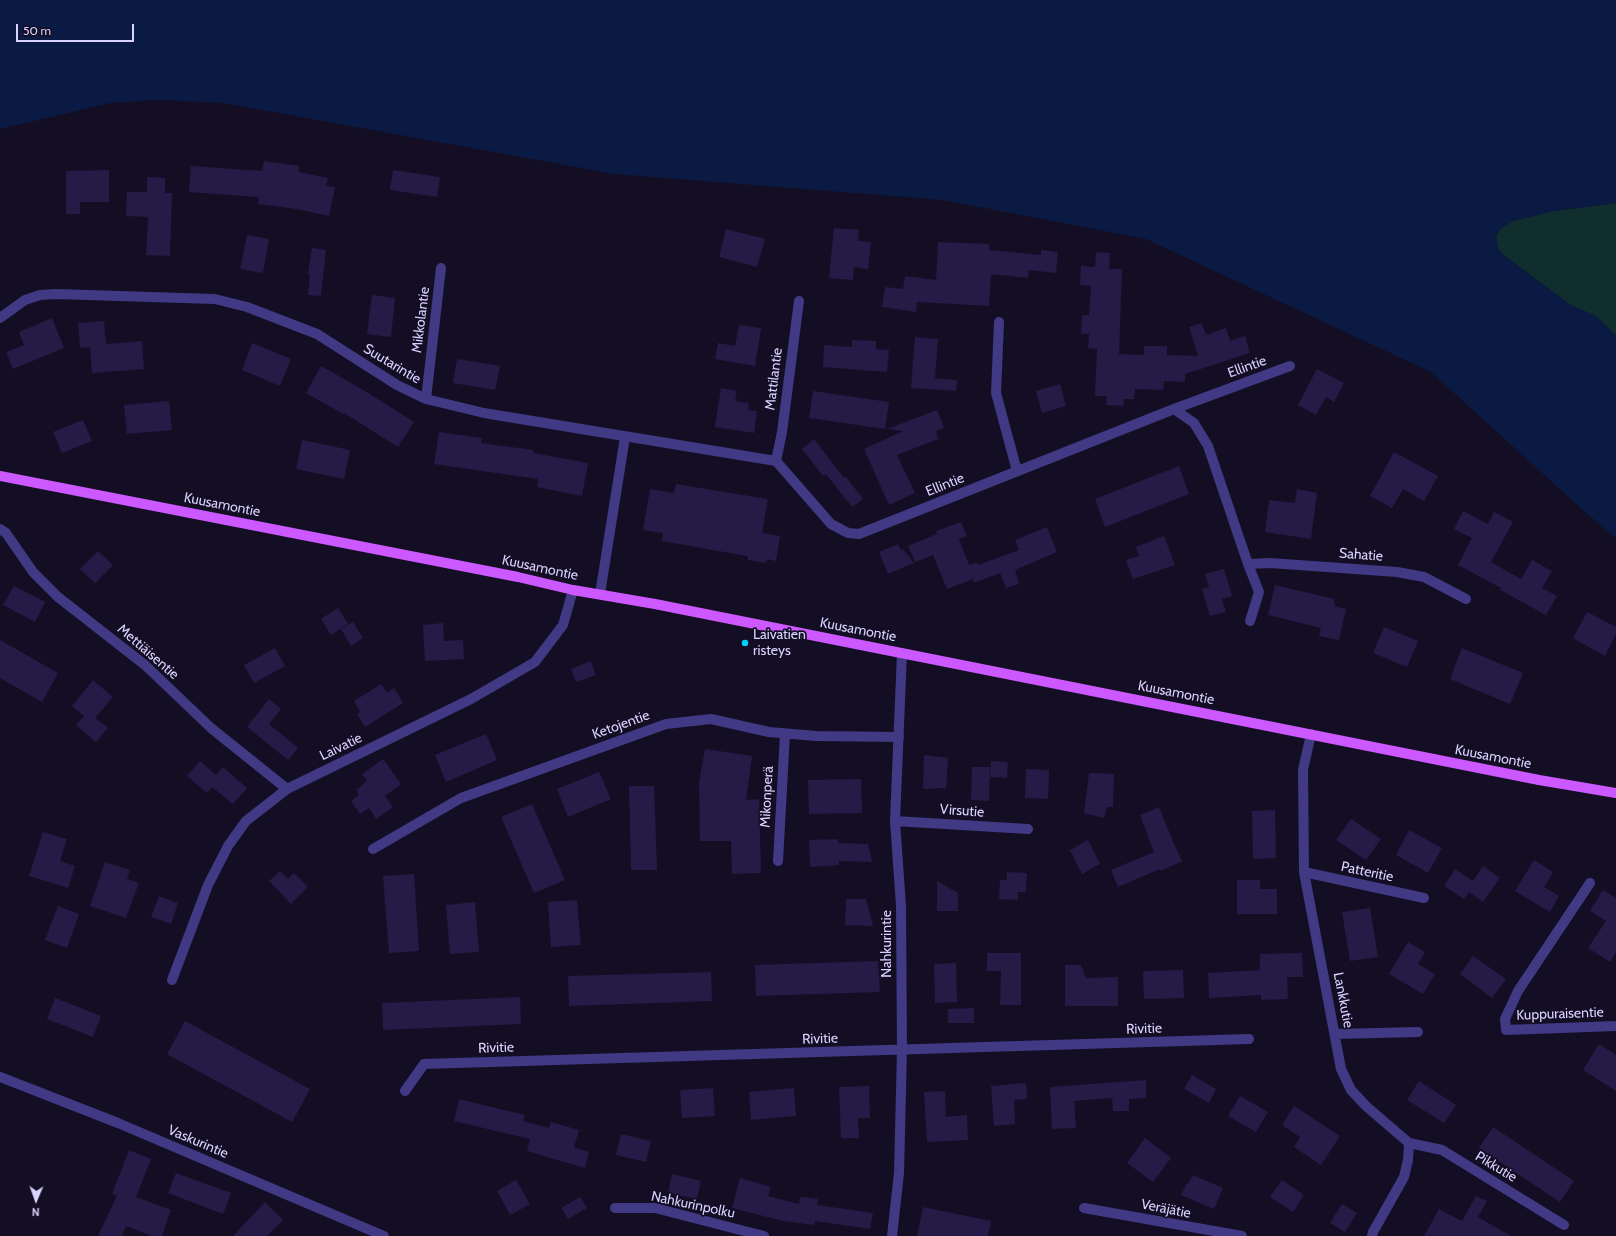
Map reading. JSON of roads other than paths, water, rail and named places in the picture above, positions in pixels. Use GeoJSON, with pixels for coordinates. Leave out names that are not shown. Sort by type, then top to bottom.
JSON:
{"type":"FeatureCollection","features":[{"type":"Feature","properties":{"kind":"main road","name":"Kuusamontie"},"geometry":{"type":"LineString","coordinates":[[0,476],[518,577],[573,590],[655,604],[1539,780],[1616,793]]}},
{"type":"Feature","properties":{"kind":"street","name":"Mikkolantie"},"geometry":{"type":"LineString","coordinates":[[426,399],[441,268]]}},
{"type":"Feature","properties":{"kind":"street","name":"Suutarintie"},"geometry":{"type":"LineString","coordinates":[[0,318],[25,300],[40,295],[55,294],[215,300],[247,307],[317,334],[397,385],[426,399],[484,413],[625,436]]}},
{"type":"Feature","properties":{"kind":"street","name":"Mattilantie"},"geometry":{"type":"LineString","coordinates":[[776,461],[782,432],[799,301]]}},
{"type":"Feature","properties":{"kind":"street"},"geometry":{"type":"LineString","coordinates":[[1000,322],[996,393],[1017,471]]}},
{"type":"Feature","properties":{"kind":"street","name":"Ellintie"},"geometry":{"type":"LineString","coordinates":[[776,461],[831,524],[848,533],[859,534],[1174,409],[1290,366]]}},
{"type":"Feature","properties":{"kind":"street"},"geometry":{"type":"LineString","coordinates":[[1174,409],[1194,423],[1208,446],[1258,592],[1250,621]]}},
{"type":"Feature","properties":{"kind":"street"},"geometry":{"type":"LineString","coordinates":[[600,594],[625,436],[776,461]]}},
{"type":"Feature","properties":{"kind":"street","name":"Mettiäisentie"},"geometry":{"type":"LineString","coordinates":[[0,529],[6,534],[33,572],[58,597],[145,665],[211,728],[287,789]]}},
{"type":"Feature","properties":{"kind":"street","name":"Sahatie"},"geometry":{"type":"LineString","coordinates":[[1248,564],[1270,563],[1397,572],[1424,577],[1466,600]]}},
{"type":"Feature","properties":{"kind":"street","name":"Laivatie"},"geometry":{"type":"LineString","coordinates":[[172,980],[208,885],[228,846],[246,821],[287,789],[471,699],[535,662],[563,625],[573,590]]}},
{"type":"Feature","properties":{"kind":"street","name":"Nahkurintie"},"geometry":{"type":"LineString","coordinates":[[892,1236],[899,1173],[902,1050],[901,906],[895,821],[902,653]]}},
{"type":"Feature","properties":{"kind":"street","name":"Ketojentie"},"geometry":{"type":"LineString","coordinates":[[373,849],[460,798],[666,724],[711,719],[769,732],[785,734],[899,737]]}},
{"type":"Feature","properties":{"kind":"street","name":"Mikonperä"},"geometry":{"type":"LineString","coordinates":[[778,861],[785,734]]}},
{"type":"Feature","properties":{"kind":"street","name":"Lankkutie"},"geometry":{"type":"LineString","coordinates":[[1311,734],[1303,770],[1304,872],[1341,1069],[1351,1090],[1366,1106],[1409,1144]]}},
{"type":"Feature","properties":{"kind":"street","name":"Virsutie"},"geometry":{"type":"LineString","coordinates":[[895,821],[1028,829]]}},
{"type":"Feature","properties":{"kind":"street","name":"Patteritie"},"geometry":{"type":"LineString","coordinates":[[1304,872],[1424,898]]}},
{"type":"Feature","properties":{"kind":"street","name":"Kuppuraisentie"},"geometry":{"type":"LineString","coordinates":[[1590,884],[1518,991],[1505,1019],[1506,1030],[1616,1026]]}},
{"type":"Feature","properties":{"kind":"street"},"geometry":{"type":"LineString","coordinates":[[1335,1034],[1418,1032]]}},
{"type":"Feature","properties":{"kind":"street","name":"Rivitie"},"geometry":{"type":"LineString","coordinates":[[405,1091],[424,1064],[1249,1039]]}},
{"type":"Feature","properties":{"kind":"street","name":"Vaskurintie"},"geometry":{"type":"LineString","coordinates":[[0,1077],[118,1123],[384,1236]]}},
{"type":"Feature","properties":{"kind":"street"},"geometry":{"type":"LineString","coordinates":[[1372,1236],[1372,1232],[1404,1177],[1408,1160],[1409,1144]]}},
{"type":"Feature","properties":{"kind":"street","name":"Pikkutie"},"geometry":{"type":"LineString","coordinates":[[1409,1144],[1442,1150],[1564,1225]]}},
{"type":"Feature","properties":{"kind":"street","name":"Nahkurinpolku"},"geometry":{"type":"LineString","coordinates":[[615,1208],[655,1208],[764,1236]]}},
{"type":"Feature","properties":{"kind":"street","name":"Veräjätie"},"geometry":{"type":"LineString","coordinates":[[1084,1208],[1193,1232],[1242,1236]]}},
{"type":"Feature","properties":{"kind":"water"},"geometry":{"type":"Polygon","coordinates":[[[0,0],[1616,0],[1616,203],[1553,211],[1513,221],[1500,229],[1496,236],[1498,249],[1505,256],[1572,306],[1596,316],[1616,336],[1616,538],[1585,512],[1431,372],[1146,239],[943,200],[615,174],[224,103],[159,100],[110,103],[0,129],[0,0]]]}},
{"type":"Feature","properties":{"kind":"place","name":"Laivatien risteys"},"geometry":{"type":"Point","coordinates":[745,643]}}]}
